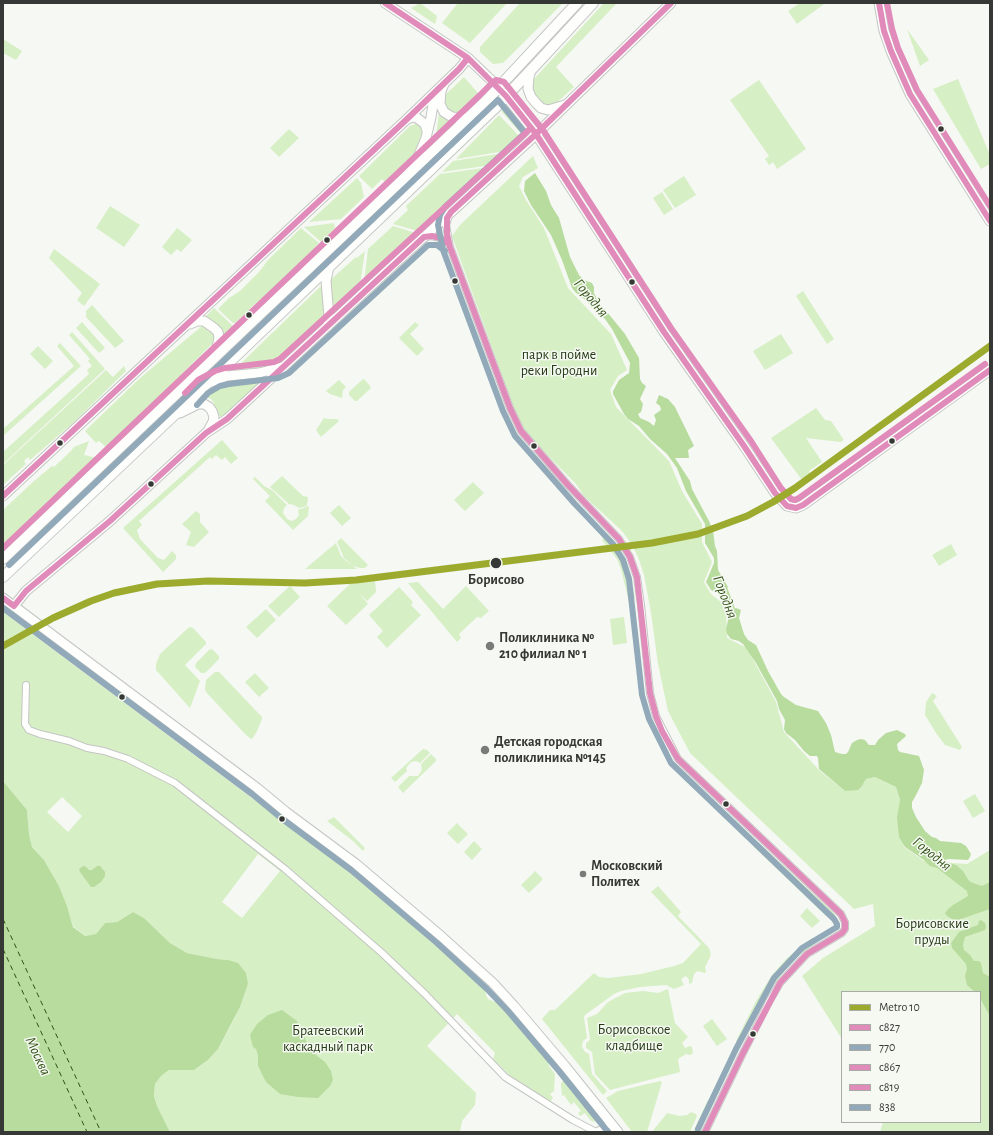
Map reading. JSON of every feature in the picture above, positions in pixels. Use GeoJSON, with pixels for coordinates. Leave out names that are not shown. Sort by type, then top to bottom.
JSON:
{"type":"FeatureCollection","features":[{"type":"Feature","properties":{"kind":"main road"},"geometry":{"type":"LineString","coordinates":[[385,3],[468,58],[506,96],[536,134],[664,332],[775,493],[787,506],[796,508],[802,505],[990,370]]}},
{"type":"Feature","properties":{"kind":"main road"},"geometry":{"type":"LineString","coordinates":[[3,559],[468,118],[577,3]]}},
{"type":"Feature","properties":{"kind":"main road"},"geometry":{"type":"LineString","coordinates":[[3,577],[172,418],[506,96],[593,3]]}},
{"type":"Feature","properties":{"kind":"main road"},"geometry":{"type":"LineString","coordinates":[[14,606],[26,591],[110,521],[206,434],[227,419],[285,366],[536,134],[671,3]]}},
{"type":"Feature","properties":{"kind":"main road"},"geometry":{"type":"LineString","coordinates":[[879,3],[884,31],[898,69],[910,94],[990,221]]}},
{"type":"Feature","properties":{"kind":"main road"},"geometry":{"type":"LineString","coordinates":[[3,496],[406,120],[468,58]]}},
{"type":"Feature","properties":{"kind":"main road"},"geometry":{"type":"LineString","coordinates":[[531,70],[528,89],[531,97],[541,108],[548,110],[566,104]]}},
{"type":"Feature","properties":{"kind":"main road"},"geometry":{"type":"LineString","coordinates":[[445,82],[441,91],[440,100],[440,104],[444,112],[452,118],[468,118]]}},
{"type":"Feature","properties":{"kind":"main road"},"geometry":{"type":"LineString","coordinates":[[406,176],[419,155],[426,138],[435,92]]}},
{"type":"Feature","properties":{"kind":"main road"},"geometry":{"type":"LineString","coordinates":[[406,120],[413,117],[418,118],[425,124],[427,131]]}},
{"type":"Feature","properties":{"kind":"main road"},"geometry":{"type":"LineString","coordinates":[[328,326],[329,317],[326,286],[329,266]]}},
{"type":"Feature","properties":{"kind":"main road"},"geometry":{"type":"LineString","coordinates":[[185,327],[194,321],[204,321],[214,328],[218,332],[219,338],[215,357]]}},
{"type":"Feature","properties":{"kind":"main road"},"geometry":{"type":"LineString","coordinates":[[203,387],[217,379],[227,376],[277,370],[285,366]]}},
{"type":"Feature","properties":{"kind":"main road"},"geometry":{"type":"LineString","coordinates":[[172,418],[193,405],[204,404],[209,407],[214,417],[213,422],[206,434]]}},
{"type":"Feature","properties":{"kind":"main road"},"geometry":{"type":"LineString","coordinates":[[3,598],[356,864],[442,937],[493,983],[514,1006],[618,1132]]}},
{"type":"Feature","properties":{"kind":"street"},"geometry":{"type":"LineString","coordinates":[[451,212],[447,218],[446,225],[449,244],[510,408],[521,431],[576,494],[620,538],[630,557],[636,577],[641,605],[650,693],[656,716],[662,731],[678,759],[840,914],[846,925],[842,933],[807,954],[780,983],[743,1052],[705,1132]]}},
{"type":"Feature","properties":{"kind":"street"},"geometry":{"type":"LineString","coordinates":[[424,237],[432,236],[440,238],[449,244]]}},
{"type":"Feature","properties":{"kind":"street"},"geometry":{"type":"LineString","coordinates":[[26,685],[25,724],[28,730],[128,759],[175,783],[285,869],[376,948],[425,994],[505,1077],[573,1120],[596,1132],[610,1123]]}},
{"type":"Feature","properties":{"kind":"green space"},"geometry":{"type":"Polygon","coordinates":[[[420,3],[437,16],[435,24],[411,8],[420,3]]]}},
{"type":"Feature","properties":{"kind":"green space"},"geometry":{"type":"Polygon","coordinates":[[[458,3],[507,3],[470,43],[442,23],[458,3]]]}},
{"type":"Feature","properties":{"kind":"green space"},"geometry":{"type":"Polygon","coordinates":[[[520,3],[563,3],[503,63],[493,64],[480,52],[480,47],[520,3]]]}},
{"type":"Feature","properties":{"kind":"green space"},"geometry":{"type":"Polygon","coordinates":[[[604,3],[617,3],[556,67],[574,87],[554,105],[547,106],[536,100],[531,87],[533,80],[604,3]]]}},
{"type":"Feature","properties":{"kind":"green space"},"geometry":{"type":"Polygon","coordinates":[[[800,3],[824,4],[797,24],[788,11],[800,3]]]}},
{"type":"Feature","properties":{"kind":"green space"},"geometry":{"type":"Polygon","coordinates":[[[907,29],[929,60],[920,66],[907,29]]]}},
{"type":"Feature","properties":{"kind":"green space"},"geometry":{"type":"Polygon","coordinates":[[[3,39],[22,51],[16,60],[3,53],[3,39]]]}},
{"type":"Feature","properties":{"kind":"green space"},"geometry":{"type":"Polygon","coordinates":[[[464,77],[478,95],[459,115],[455,115],[445,107],[444,98],[445,95],[464,77]]]}},
{"type":"Feature","properties":{"kind":"green space"},"geometry":{"type":"Polygon","coordinates":[[[958,79],[990,155],[990,164],[981,169],[933,89],[958,79]]]}},
{"type":"Feature","properties":{"kind":"green space"},"geometry":{"type":"Polygon","coordinates":[[[759,80],[806,149],[777,169],[773,162],[769,165],[765,159],[769,156],[730,100],[759,80]]]}},
{"type":"Feature","properties":{"kind":"green space"},"geometry":{"type":"Polygon","coordinates":[[[504,110],[511,113],[522,124],[523,136],[501,111],[504,110]]]}},
{"type":"Feature","properties":{"kind":"green space"},"geometry":{"type":"Polygon","coordinates":[[[439,113],[453,120],[436,136],[439,113]]]}},
{"type":"Feature","properties":{"kind":"green space"},"geometry":{"type":"Polygon","coordinates":[[[499,115],[521,138],[506,151],[456,159],[499,115]]]}},
{"type":"Feature","properties":{"kind":"green space"},"geometry":{"type":"Polygon","coordinates":[[[416,124],[421,128],[422,133],[415,152],[385,182],[382,179],[372,189],[359,176],[410,126],[416,124]]]}},
{"type":"Feature","properties":{"kind":"green space"},"geometry":{"type":"Polygon","coordinates":[[[289,129],[299,138],[279,157],[270,148],[289,129]]]}},
{"type":"Feature","properties":{"kind":"green space"},"geometry":{"type":"Polygon","coordinates":[[[504,153],[492,165],[442,172],[453,161],[504,153]]]}},
{"type":"Feature","properties":{"kind":"green space","name":"парк в пойме реки Городни"},"geometry":{"type":"Polygon","coordinates":[[[533,156],[538,168],[523,177],[519,186],[544,228],[568,288],[611,334],[627,370],[618,376],[610,390],[616,407],[669,461],[682,491],[702,524],[702,542],[712,562],[704,582],[711,594],[726,606],[727,638],[747,648],[776,702],[784,732],[820,771],[845,791],[862,786],[866,779],[875,777],[896,787],[900,800],[898,821],[904,847],[924,861],[967,864],[990,850],[990,1132],[880,1132],[883,1123],[981,1123],[981,991],[841,991],[841,1037],[802,976],[823,958],[875,926],[873,904],[854,909],[690,753],[668,711],[658,664],[644,575],[638,557],[631,543],[622,531],[584,496],[576,484],[527,434],[514,409],[452,236],[460,225],[533,156]]]}},
{"type":"Feature","properties":{"kind":"green space"},"geometry":{"type":"Polygon","coordinates":[[[490,167],[421,232],[393,224],[408,210],[406,206],[440,174],[490,167]]]}},
{"type":"Feature","properties":{"kind":"green space"},"geometry":{"type":"Polygon","coordinates":[[[684,176],[696,195],[675,208],[663,190],[684,176]]]}},
{"type":"Feature","properties":{"kind":"green space"},"geometry":{"type":"Polygon","coordinates":[[[357,178],[361,183],[364,197],[341,219],[309,222],[357,178]]]}},
{"type":"Feature","properties":{"kind":"green space"},"geometry":{"type":"Polygon","coordinates":[[[662,192],[673,209],[664,215],[653,198],[662,192]]]}},
{"type":"Feature","properties":{"kind":"green space"},"geometry":{"type":"Polygon","coordinates":[[[110,206],[140,225],[124,247],[96,228],[110,206]]]}},
{"type":"Feature","properties":{"kind":"green space"},"geometry":{"type":"Polygon","coordinates":[[[334,223],[335,228],[321,242],[304,227],[334,223]]]}},
{"type":"Feature","properties":{"kind":"green space"},"geometry":{"type":"Polygon","coordinates":[[[393,226],[419,234],[370,279],[369,277],[364,282],[368,249],[393,226]]]}},
{"type":"Feature","properties":{"kind":"green space"},"geometry":{"type":"Polygon","coordinates":[[[177,228],[192,240],[181,252],[177,249],[171,255],[162,247],[177,228]]]}},
{"type":"Feature","properties":{"kind":"green space"},"geometry":{"type":"Polygon","coordinates":[[[301,228],[319,243],[304,261],[269,294],[256,303],[235,323],[233,323],[218,309],[229,298],[240,291],[259,272],[268,260],[301,228]]]}},
{"type":"Feature","properties":{"kind":"green space"},"geometry":{"type":"Polygon","coordinates":[[[54,249],[100,284],[84,306],[77,300],[82,293],[49,258],[54,249]]]}},
{"type":"Feature","properties":{"kind":"green space"},"geometry":{"type":"Polygon","coordinates":[[[365,251],[360,285],[351,294],[354,297],[334,316],[328,282],[365,251]]]}},
{"type":"Feature","properties":{"kind":"green space"},"geometry":{"type":"Polygon","coordinates":[[[323,284],[326,322],[324,325],[275,368],[233,371],[323,284]]]}},
{"type":"Feature","properties":{"kind":"green space"},"geometry":{"type":"Polygon","coordinates":[[[803,291],[834,339],[827,344],[796,296],[803,291]]]}},
{"type":"Feature","properties":{"kind":"green space"},"geometry":{"type":"Polygon","coordinates":[[[92,305],[124,341],[115,348],[86,317],[86,311],[92,305]]]}},
{"type":"Feature","properties":{"kind":"green space"},"geometry":{"type":"Polygon","coordinates":[[[214,308],[233,326],[223,336],[223,332],[220,328],[203,319],[214,308]]]}},
{"type":"Feature","properties":{"kind":"green space"},"geometry":{"type":"Polygon","coordinates":[[[82,322],[105,348],[99,353],[76,328],[82,322]]]}},
{"type":"Feature","properties":{"kind":"green space"},"geometry":{"type":"Polygon","coordinates":[[[415,322],[419,325],[410,334],[424,349],[417,356],[399,338],[415,322]]]}},
{"type":"Feature","properties":{"kind":"green space"},"geometry":{"type":"Polygon","coordinates":[[[202,326],[205,326],[215,333],[215,341],[107,448],[99,441],[96,443],[85,431],[140,378],[202,326]]]}},
{"type":"Feature","properties":{"kind":"green space"},"geometry":{"type":"Polygon","coordinates":[[[72,332],[105,369],[3,464],[3,452],[89,374],[87,370],[92,366],[88,361],[90,359],[69,335],[72,332]]]}},
{"type":"Feature","properties":{"kind":"green space"},"geometry":{"type":"Polygon","coordinates":[[[781,334],[793,353],[765,370],[753,351],[781,334]]]}},
{"type":"Feature","properties":{"kind":"green space"},"geometry":{"type":"Polygon","coordinates":[[[60,343],[81,366],[3,436],[3,429],[74,366],[57,346],[60,343]]]}},
{"type":"Feature","properties":{"kind":"green space"},"geometry":{"type":"Polygon","coordinates":[[[38,346],[53,361],[45,369],[30,354],[38,346]]]}},
{"type":"Feature","properties":{"kind":"green space"},"geometry":{"type":"Polygon","coordinates":[[[124,366],[126,371],[74,422],[30,460],[28,457],[24,461],[26,464],[3,485],[3,465],[106,370],[113,377],[124,366]]]}},
{"type":"Feature","properties":{"kind":"green space"},"geometry":{"type":"Polygon","coordinates":[[[266,379],[224,416],[219,416],[213,405],[214,403],[211,399],[205,397],[221,380],[266,379]]]}},
{"type":"Feature","properties":{"kind":"green space"},"geometry":{"type":"Polygon","coordinates":[[[364,379],[371,388],[357,401],[355,401],[349,395],[349,392],[364,379]]]}},
{"type":"Feature","properties":{"kind":"green space"},"geometry":{"type":"Polygon","coordinates":[[[339,380],[346,387],[343,390],[342,398],[326,391],[339,380]]]}},
{"type":"Feature","properties":{"kind":"green space"},"geometry":{"type":"Polygon","coordinates":[[[816,408],[825,420],[831,421],[844,440],[841,442],[806,438],[822,462],[809,471],[813,478],[799,487],[802,480],[771,438],[816,408]]]}},
{"type":"Feature","properties":{"kind":"green space"},"geometry":{"type":"Polygon","coordinates":[[[324,418],[337,419],[339,421],[321,437],[316,430],[324,418]]]}},
{"type":"Feature","properties":{"kind":"green space"},"geometry":{"type":"Polygon","coordinates":[[[222,440],[238,458],[231,464],[225,457],[222,460],[216,455],[212,459],[210,457],[139,521],[142,525],[137,530],[140,539],[158,558],[164,560],[172,551],[176,555],[176,559],[163,572],[123,528],[222,440]]]}},
{"type":"Feature","properties":{"kind":"green space"},"geometry":{"type":"Polygon","coordinates":[[[89,441],[84,455],[97,458],[5,546],[3,544],[3,510],[34,481],[52,466],[54,467],[74,447],[89,441]]]}},
{"type":"Feature","properties":{"kind":"green space"},"geometry":{"type":"Polygon","coordinates":[[[282,476],[303,496],[308,497],[307,506],[299,508],[289,504],[270,487],[282,476]]]}},
{"type":"Feature","properties":{"kind":"green space"},"geometry":{"type":"Polygon","coordinates":[[[255,477],[264,486],[272,490],[287,505],[284,508],[283,513],[287,519],[292,521],[296,519],[299,515],[298,510],[309,506],[308,516],[293,530],[265,501],[270,496],[253,479],[255,477]]]}},
{"type":"Feature","properties":{"kind":"green space"},"geometry":{"type":"Polygon","coordinates":[[[473,482],[484,493],[465,511],[454,500],[473,482]]]}},
{"type":"Feature","properties":{"kind":"green space"},"geometry":{"type":"Polygon","coordinates":[[[339,505],[351,518],[342,526],[330,513],[339,505]]]}},
{"type":"Feature","properties":{"kind":"green space"},"geometry":{"type":"Polygon","coordinates":[[[196,511],[200,514],[200,522],[209,532],[194,547],[186,545],[191,532],[182,524],[196,511]]]}},
{"type":"Feature","properties":{"kind":"green space"},"geometry":{"type":"Polygon","coordinates":[[[606,535],[619,548],[628,566],[635,598],[631,602],[629,602],[617,559],[602,540],[606,535]]]}},
{"type":"Feature","properties":{"kind":"green space"},"geometry":{"type":"Polygon","coordinates":[[[341,538],[368,565],[365,568],[353,566],[344,558],[337,542],[341,538]]]}},
{"type":"Feature","properties":{"kind":"green space"},"geometry":{"type":"Polygon","coordinates":[[[336,543],[341,556],[357,569],[305,569],[336,543]]]}},
{"type":"Feature","properties":{"kind":"green space"},"geometry":{"type":"Polygon","coordinates":[[[951,544],[957,555],[939,566],[932,555],[951,544]]]}},
{"type":"Feature","properties":{"kind":"green space"},"geometry":{"type":"Polygon","coordinates":[[[343,578],[375,581],[376,592],[367,601],[359,593],[368,604],[346,625],[327,606],[349,585],[343,578]]]}},
{"type":"Feature","properties":{"kind":"green space"},"geometry":{"type":"Polygon","coordinates":[[[418,582],[443,609],[466,586],[489,611],[481,618],[477,617],[459,634],[461,638],[457,642],[408,583],[418,582]]]}},
{"type":"Feature","properties":{"kind":"green space"},"geometry":{"type":"Polygon","coordinates":[[[290,586],[300,597],[279,617],[268,606],[290,586]]]}},
{"type":"Feature","properties":{"kind":"green space"},"geometry":{"type":"Polygon","coordinates":[[[399,587],[413,602],[411,605],[421,615],[387,648],[377,637],[383,631],[369,615],[399,587]]]}},
{"type":"Feature","properties":{"kind":"green space"},"geometry":{"type":"Polygon","coordinates":[[[266,609],[276,620],[257,638],[246,627],[266,609]]]}},
{"type":"Feature","properties":{"kind":"green space","name":"Братеевский каскадный парк"},"geometry":{"type":"Polygon","coordinates":[[[3,612],[288,825],[308,838],[399,908],[485,989],[488,999],[495,1002],[498,1001],[548,1060],[549,1066],[555,1074],[554,1091],[550,1094],[553,1098],[550,1102],[509,1075],[493,1059],[495,1053],[457,1014],[427,1046],[476,1093],[475,1105],[462,1121],[460,1132],[170,1132],[157,1106],[154,1096],[155,1084],[161,1076],[169,1070],[194,1070],[208,1060],[218,1049],[231,1025],[240,1007],[248,984],[228,960],[187,953],[170,943],[144,918],[133,912],[117,922],[105,923],[96,934],[85,936],[73,926],[59,886],[44,860],[32,847],[29,834],[27,810],[3,781],[3,612]],[[62,797],[47,812],[68,832],[82,816],[62,797]],[[258,854],[222,902],[242,918],[280,871],[258,854]]]}},
{"type":"Feature","properties":{"kind":"green space"},"geometry":{"type":"Polygon","coordinates":[[[624,617],[627,643],[613,645],[610,619],[624,617]]]}},
{"type":"Feature","properties":{"kind":"green space"},"geometry":{"type":"Polygon","coordinates":[[[190,627],[193,628],[206,642],[206,644],[185,665],[200,681],[190,708],[156,670],[156,664],[160,654],[190,627]]]}},
{"type":"Feature","properties":{"kind":"green space"},"geometry":{"type":"Polygon","coordinates":[[[212,649],[219,656],[219,659],[205,673],[201,673],[195,667],[196,663],[209,650],[212,649]]]}},
{"type":"Feature","properties":{"kind":"green space"},"geometry":{"type":"Polygon","coordinates":[[[215,672],[219,672],[262,717],[253,738],[251,739],[245,734],[206,692],[206,680],[215,672]]]}},
{"type":"Feature","properties":{"kind":"green space"},"geometry":{"type":"Polygon","coordinates":[[[255,673],[269,688],[259,697],[245,682],[255,673]]]}},
{"type":"Feature","properties":{"kind":"green space"},"geometry":{"type":"Polygon","coordinates":[[[932,693],[937,696],[933,701],[962,747],[960,750],[945,745],[925,715],[926,702],[932,693]]]}},
{"type":"Feature","properties":{"kind":"green space"},"geometry":{"type":"Polygon","coordinates":[[[423,749],[430,753],[420,763],[416,761],[411,762],[406,768],[407,771],[395,782],[391,778],[423,749]]]}},
{"type":"Feature","properties":{"kind":"green space"},"geometry":{"type":"Polygon","coordinates":[[[431,754],[436,761],[403,793],[398,787],[409,776],[418,776],[422,770],[421,764],[431,754]]]}},
{"type":"Feature","properties":{"kind":"green space"},"geometry":{"type":"Polygon","coordinates":[[[975,794],[985,811],[973,818],[963,801],[975,794]]]}},
{"type":"Feature","properties":{"kind":"green space"},"geometry":{"type":"Polygon","coordinates":[[[334,817],[365,848],[363,851],[353,841],[327,821],[334,817]]]}},
{"type":"Feature","properties":{"kind":"green space"},"geometry":{"type":"Polygon","coordinates":[[[457,823],[468,834],[458,844],[447,833],[457,823]]]}},
{"type":"Feature","properties":{"kind":"green space"},"geometry":{"type":"Polygon","coordinates":[[[474,841],[482,849],[472,860],[464,852],[474,841]]]}},
{"type":"Feature","properties":{"kind":"green space"},"geometry":{"type":"Polygon","coordinates":[[[758,842],[836,915],[827,917],[754,847],[758,842]]]}},
{"type":"Feature","properties":{"kind":"green space"},"geometry":{"type":"Polygon","coordinates":[[[535,871],[543,879],[529,893],[521,885],[535,871]]]}},
{"type":"Feature","properties":{"kind":"green space"},"geometry":{"type":"Polygon","coordinates":[[[658,886],[681,912],[678,916],[709,948],[711,955],[705,967],[706,972],[697,971],[694,974],[692,983],[689,984],[689,980],[686,976],[681,979],[684,985],[674,989],[666,985],[640,987],[621,991],[614,994],[585,1015],[587,1038],[583,1041],[582,1047],[585,1052],[589,1054],[592,1074],[607,1091],[603,1095],[542,1019],[550,1010],[555,1010],[594,973],[599,977],[609,978],[641,974],[674,966],[683,963],[701,944],[651,892],[658,886]]]}},
{"type":"Feature","properties":{"kind":"green space"},"geometry":{"type":"Polygon","coordinates":[[[807,908],[820,921],[812,928],[800,916],[807,908]]]}},
{"type":"Feature","properties":{"kind":"green space"},"geometry":{"type":"Polygon","coordinates":[[[812,938],[816,939],[816,943],[799,955],[771,988],[741,1045],[739,1045],[736,1041],[756,1001],[772,975],[786,959],[812,938]]]}},
{"type":"Feature","properties":{"kind":"green space","name":"Борисовское кладбище"},"geometry":{"type":"Polygon","coordinates":[[[668,989],[675,1023],[688,1037],[682,1043],[685,1048],[690,1046],[692,1047],[693,1053],[690,1055],[686,1054],[678,1059],[680,1072],[610,1090],[595,1074],[592,1052],[586,1048],[586,1043],[590,1040],[587,1018],[597,1014],[608,1002],[625,993],[643,991],[658,993],[668,989]]]}},
{"type":"Feature","properties":{"kind":"green space"},"geometry":{"type":"Polygon","coordinates":[[[712,1019],[727,1039],[717,1046],[703,1026],[712,1019]]]}},
{"type":"Feature","properties":{"kind":"green space"},"geometry":{"type":"Polygon","coordinates":[[[566,1081],[598,1122],[591,1121],[585,1113],[580,1116],[578,1113],[581,1111],[574,1102],[571,1105],[564,1095],[562,1096],[561,1083],[566,1081]]]}},
{"type":"Feature","properties":{"kind":"green space"},"geometry":{"type":"Polygon","coordinates":[[[660,1081],[662,1082],[647,1132],[632,1132],[606,1098],[618,1091],[660,1081]]]}},
{"type":"Feature","properties":{"kind":"green space"},"geometry":{"type":"Polygon","coordinates":[[[708,1100],[712,1105],[700,1132],[693,1132],[708,1100]]]}},
{"type":"Feature","properties":{"kind":"green space"},"geometry":{"type":"Polygon","coordinates":[[[691,1112],[697,1116],[690,1132],[652,1132],[667,1113],[679,1116],[687,1115],[691,1112]]]}},
{"type":"Feature","properties":{"kind":"water"},"geometry":{"type":"Polygon","coordinates":[[[535,173],[546,191],[551,205],[559,218],[570,257],[579,275],[584,280],[592,283],[594,293],[598,301],[625,334],[639,358],[640,379],[646,386],[640,399],[643,404],[641,412],[638,414],[640,418],[654,426],[656,420],[654,415],[661,410],[660,406],[656,403],[659,395],[668,399],[675,407],[694,446],[688,450],[689,458],[675,458],[690,481],[692,489],[713,531],[717,551],[718,570],[728,587],[724,593],[717,593],[711,590],[706,582],[714,563],[714,558],[705,543],[705,524],[686,491],[677,468],[667,454],[650,439],[639,426],[628,419],[613,394],[619,380],[629,373],[630,363],[605,319],[572,288],[551,235],[531,205],[524,191],[525,181],[535,173]]]}},
{"type":"Feature","properties":{"kind":"water"},"geometry":{"type":"Polygon","coordinates":[[[736,608],[741,610],[739,618],[744,634],[748,640],[756,645],[781,694],[796,705],[818,711],[826,723],[831,735],[835,752],[846,754],[852,743],[857,740],[865,740],[869,745],[875,745],[886,733],[897,730],[905,734],[906,736],[897,744],[898,750],[900,752],[919,756],[924,770],[922,783],[912,802],[912,808],[916,817],[925,831],[932,837],[940,841],[961,843],[966,846],[971,854],[968,860],[945,860],[946,862],[956,865],[963,871],[969,881],[973,883],[982,886],[990,882],[990,909],[955,921],[947,916],[945,913],[948,909],[968,896],[967,891],[937,868],[930,866],[905,847],[899,837],[897,817],[900,800],[896,787],[875,777],[866,779],[858,790],[845,791],[819,769],[817,756],[810,756],[786,733],[784,729],[785,720],[779,709],[777,701],[756,663],[743,644],[739,641],[731,639],[727,634],[726,629],[730,612],[736,608]]]}},
{"type":"Feature","properties":{"kind":"water","name":"Москва"},"geometry":{"type":"Polygon","coordinates":[[[3,781],[27,810],[29,834],[32,847],[44,860],[59,886],[73,927],[85,936],[96,934],[105,923],[117,922],[133,912],[144,918],[170,943],[187,953],[238,963],[246,973],[248,984],[240,1007],[218,1049],[208,1060],[194,1070],[169,1070],[161,1076],[155,1084],[154,1096],[157,1106],[170,1132],[3,1132],[3,781]]]}},
{"type":"Feature","properties":{"kind":"water"},"geometry":{"type":"Polygon","coordinates":[[[83,866],[89,870],[92,870],[97,866],[100,866],[105,872],[105,876],[101,882],[94,887],[91,887],[80,872],[79,869],[83,866]]]}},
{"type":"Feature","properties":{"kind":"water"},"geometry":{"type":"Polygon","coordinates":[[[981,920],[985,923],[985,930],[965,937],[963,945],[964,950],[974,961],[979,961],[981,963],[983,973],[990,977],[990,1016],[981,1000],[981,991],[974,991],[967,985],[965,976],[967,969],[966,964],[952,948],[951,943],[959,932],[978,925],[979,921],[981,920]]]}},
{"type":"Feature","properties":{"kind":"water"},"geometry":{"type":"Polygon","coordinates":[[[282,1010],[297,1021],[308,1045],[317,1056],[325,1062],[331,1071],[333,1080],[330,1086],[318,1098],[280,1094],[266,1082],[258,1066],[258,1055],[256,1049],[253,1047],[250,1035],[257,1024],[268,1015],[282,1010]]]}},
{"type":"Feature","properties":{"kind":"waterway","name":"Городня"},"geometry":{"type":"LineString","coordinates":[[718,581],[735,624]]}},
{"type":"Feature","properties":{"kind":"ferry route"},"geometry":{"type":"LineString","coordinates":[[3,919],[101,1132]]}},
{"type":"Feature","properties":{"kind":"ferry route"},"geometry":{"type":"LineString","coordinates":[[3,949],[87,1132]]}},
{"type":"Feature","properties":{"kind":"metro line","name":"10"},"geometry":{"type":"LineString","coordinates":[[3,646],[53,618],[91,601],[114,593],[157,584],[208,581],[305,583],[356,580],[652,543],[698,534],[747,516],[795,488],[990,346]]}},
{"type":"Feature","properties":{"kind":"transit line","name":"с827"},"geometry":{"type":"LineString","coordinates":[[385,3],[468,58],[506,96],[536,134],[451,212],[447,218],[447,234],[450,247],[510,408],[521,431],[568,485],[619,539],[630,557],[637,577],[650,693],[656,716],[662,731],[678,759],[841,914],[845,922],[845,929],[842,933],[807,954],[780,983],[743,1053],[705,1132]]}},
{"type":"Feature","properties":{"kind":"transit line","name":"с819"},"geometry":{"type":"LineString","coordinates":[[536,134],[671,3]]}},
{"type":"Feature","properties":{"kind":"transit line","name":"с819"},"geometry":{"type":"LineString","coordinates":[[879,3],[884,31],[910,94],[990,221]]}},
{"type":"Feature","properties":{"kind":"transit line","name":"с867"},"geometry":{"type":"LineString","coordinates":[[887,3],[892,29],[898,48],[917,90],[990,206]]}},
{"type":"Feature","properties":{"kind":"transit line","name":"с827"},"geometry":{"type":"LineString","coordinates":[[3,496],[406,120],[459,69],[468,58]]}},
{"type":"Feature","properties":{"kind":"transit line","name":"с867"},"geometry":{"type":"LineString","coordinates":[[3,548],[496,80],[504,82],[543,130],[671,328],[751,441],[781,488],[791,499],[795,500],[799,498],[985,364]]}},
{"type":"Feature","properties":{"kind":"transit line","name":"770"},"geometry":{"type":"LineString","coordinates":[[9,565],[498,100],[525,133],[445,207],[440,215],[438,225],[443,250],[503,411],[515,436],[574,503],[613,544],[623,560],[629,579],[642,695],[649,719],[671,763],[834,919],[837,924],[837,927],[802,948],[774,978],[736,1049],[698,1129]]}},
{"type":"Feature","properties":{"kind":"transit line","name":"с867"},"geometry":{"type":"LineString","coordinates":[[185,393],[198,380],[215,371],[225,368],[274,362],[280,359],[531,128]]}},
{"type":"Feature","properties":{"kind":"transit line","name":"с819"},"geometry":{"type":"LineString","coordinates":[[536,134],[664,332],[775,493],[787,506],[796,508],[803,505],[990,370]]}},
{"type":"Feature","properties":{"kind":"transit line","name":"с827"},"geometry":{"type":"LineString","coordinates":[[3,598],[14,606],[26,591],[110,521],[206,433],[227,419],[424,237],[432,236],[440,238],[449,244]]}},
{"type":"Feature","properties":{"kind":"transit line","name":"770"},"geometry":{"type":"LineString","coordinates":[[197,405],[208,393],[220,386],[278,378],[289,373],[428,245],[437,245],[445,251]]}},
{"type":"Feature","properties":{"kind":"transit line","name":"838"},"geometry":{"type":"LineString","coordinates":[[3,608],[351,870],[437,943],[487,989],[508,1011],[608,1132]]}},
{"type":"Feature","properties":{"kind":"place","name":"Борисово"},"geometry":{"type":"Point","coordinates":[496,563]}},
{"type":"Feature","properties":{"kind":"place","name":"Поликлиника № 210 филиал № 1"},"geometry":{"type":"Point","coordinates":[490,646]}},
{"type":"Feature","properties":{"kind":"place","name":"Детская городская поликлиника №145"},"geometry":{"type":"Point","coordinates":[485,750]}},
{"type":"Feature","properties":{"kind":"place","name":"Московский Политех"},"geometry":{"type":"Point","coordinates":[583,874]}},
{"type":"Feature","properties":{"kind":"park label","name":"Борисовские пруды"},"geometry":{"type":"Point","coordinates":[932,932]}}]}
